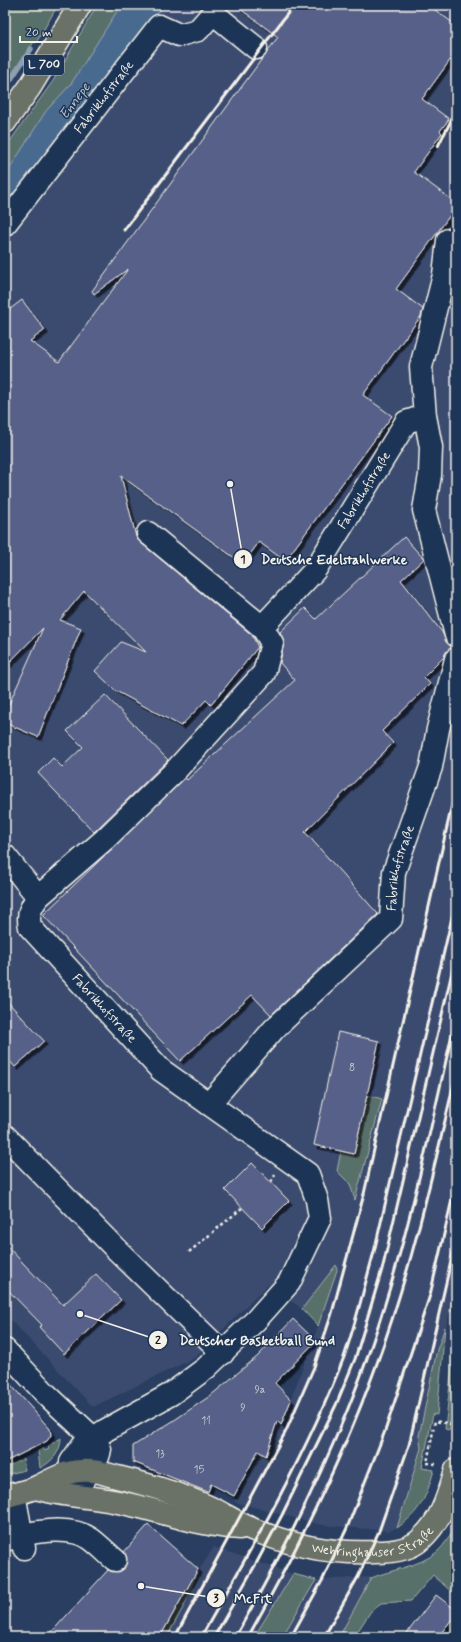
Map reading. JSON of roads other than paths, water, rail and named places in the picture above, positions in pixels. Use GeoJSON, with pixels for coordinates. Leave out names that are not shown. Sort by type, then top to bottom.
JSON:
{"type":"FeatureCollection","features":[{"type":"Feature","properties":{"kind":"main road","name":"L 700"},"geometry":{"type":"LineString","coordinates":[[5,122],[38,74],[80,5]]}},
{"type":"Feature","properties":{"kind":"main road","name":"Wehringhauser Straße"},"geometry":{"type":"LineString","coordinates":[[10,1495],[36,1488],[53,1478],[80,1471],[134,1481],[181,1497],[213,1509],[251,1529],[284,1541],[352,1553],[384,1552],[405,1549],[420,1540],[437,1522],[446,1503],[447,1467]]}},
{"type":"Feature","properties":{"kind":"main road","name":"Wehringhauser Straße"},"geometry":{"type":"LineString","coordinates":[[36,1488],[70,1496],[103,1499],[152,1509],[207,1524],[251,1529]]}},
{"type":"Feature","properties":{"kind":"street","name":"Fabrikhofstraße"},"geometry":{"type":"LineString","coordinates":[[5,224],[159,26],[179,35],[198,30],[213,13],[256,48]]}},
{"type":"Feature","properties":{"kind":"street"},"geometry":{"type":"LineString","coordinates":[[448,240],[444,275],[421,366],[425,416],[431,446],[430,475],[424,510],[456,635]]}},
{"type":"Feature","properties":{"kind":"street","name":"Fabrikhofstraße"},"geometry":{"type":"LineString","coordinates":[[262,627],[315,570],[406,422],[425,416]]}},
{"type":"Feature","properties":{"kind":"street","name":"Fabrikhofstraße"},"geometry":{"type":"LineString","coordinates":[[148,533],[262,627],[272,643],[264,673],[175,771],[105,839],[38,897],[30,908],[28,918],[30,928],[162,1070],[308,1174],[315,1194],[320,1218],[289,1283],[256,1320],[223,1353]]}},
{"type":"Feature","properties":{"kind":"street","name":"Fabrikhofstraße"},"geometry":{"type":"LineString","coordinates":[[209,1104],[274,1029],[391,919],[394,872],[432,767],[438,729],[456,659]]}},
{"type":"Feature","properties":{"kind":"street"},"geometry":{"type":"LineString","coordinates":[[5,856],[38,897]]}},
{"type":"Feature","properties":{"kind":"street"},"geometry":{"type":"LineString","coordinates":[[5,1136],[116,1249],[223,1353],[171,1394],[93,1438]]}},
{"type":"Feature","properties":{"kind":"street"},"geometry":{"type":"LineString","coordinates":[[5,1350],[46,1394],[93,1438],[100,1449],[80,1471],[70,1496]]}},
{"type":"Feature","properties":{"kind":"street"},"geometry":{"type":"LineString","coordinates":[[10,1495],[17,1541],[69,1531],[90,1538],[115,1560]]}},
{"type":"Feature","properties":{"kind":"water","name":"Ennepe"},"geometry":{"type":"Polygon","coordinates":[[[121,5],[164,5],[5,216],[5,176],[46,111],[71,84],[121,5]]]}},
{"type":"Feature","properties":{"kind":"waterway"},"geometry":{"type":"LineString","coordinates":[[5,88],[31,49]]}},
{"type":"Feature","properties":{"kind":"railway"},"geometry":{"type":"LineString","coordinates":[[124,230],[294,5]]}},
{"type":"Feature","properties":{"kind":"railway"},"geometry":{"type":"LineString","coordinates":[[438,146],[456,111]]}},
{"type":"Feature","properties":{"kind":"railway"},"geometry":{"type":"LineString","coordinates":[[456,259],[456,362]]}},
{"type":"Feature","properties":{"kind":"railway"},"geometry":{"type":"LineString","coordinates":[[175,1637],[286,1431],[314,1367],[332,1313],[364,1194],[456,787]]}},
{"type":"Feature","properties":{"kind":"railway"},"geometry":{"type":"LineString","coordinates":[[201,1637],[278,1500],[313,1429],[344,1357],[374,1252],[456,900]]}},
{"type":"Feature","properties":{"kind":"railway"},"geometry":{"type":"LineString","coordinates":[[214,1637],[282,1515],[336,1405],[355,1359],[383,1266],[456,955]]}},
{"type":"Feature","properties":{"kind":"railway"},"geometry":{"type":"LineString","coordinates":[[235,1637],[266,1582],[309,1498],[335,1440],[365,1363],[382,1314],[410,1216],[456,1016]]}},
{"type":"Feature","properties":{"kind":"railway"},"geometry":{"type":"LineString","coordinates":[[248,1637],[318,1504],[349,1436],[376,1366],[389,1330],[411,1258],[456,1074]]}},
{"type":"Feature","properties":{"kind":"railway"},"geometry":{"type":"LineString","coordinates":[[291,1637],[323,1579],[347,1528],[385,1431],[430,1295],[456,1182]]}},
{"type":"Feature","properties":{"kind":"railway"},"geometry":{"type":"LineString","coordinates":[[324,1637],[358,1577],[379,1531],[409,1445],[456,1239]]}},
{"type":"Feature","properties":{"kind":"place","name":"Deutsche Edelstahlwerke"},"geometry":{"type":"Point","coordinates":[230,484]}},
{"type":"Feature","properties":{"kind":"place","name":"Deutscher Basketball Bund"},"geometry":{"type":"Point","coordinates":[80,1314]}},
{"type":"Feature","properties":{"kind":"place","name":"McFit"},"geometry":{"type":"Point","coordinates":[141,1586]}}]}
